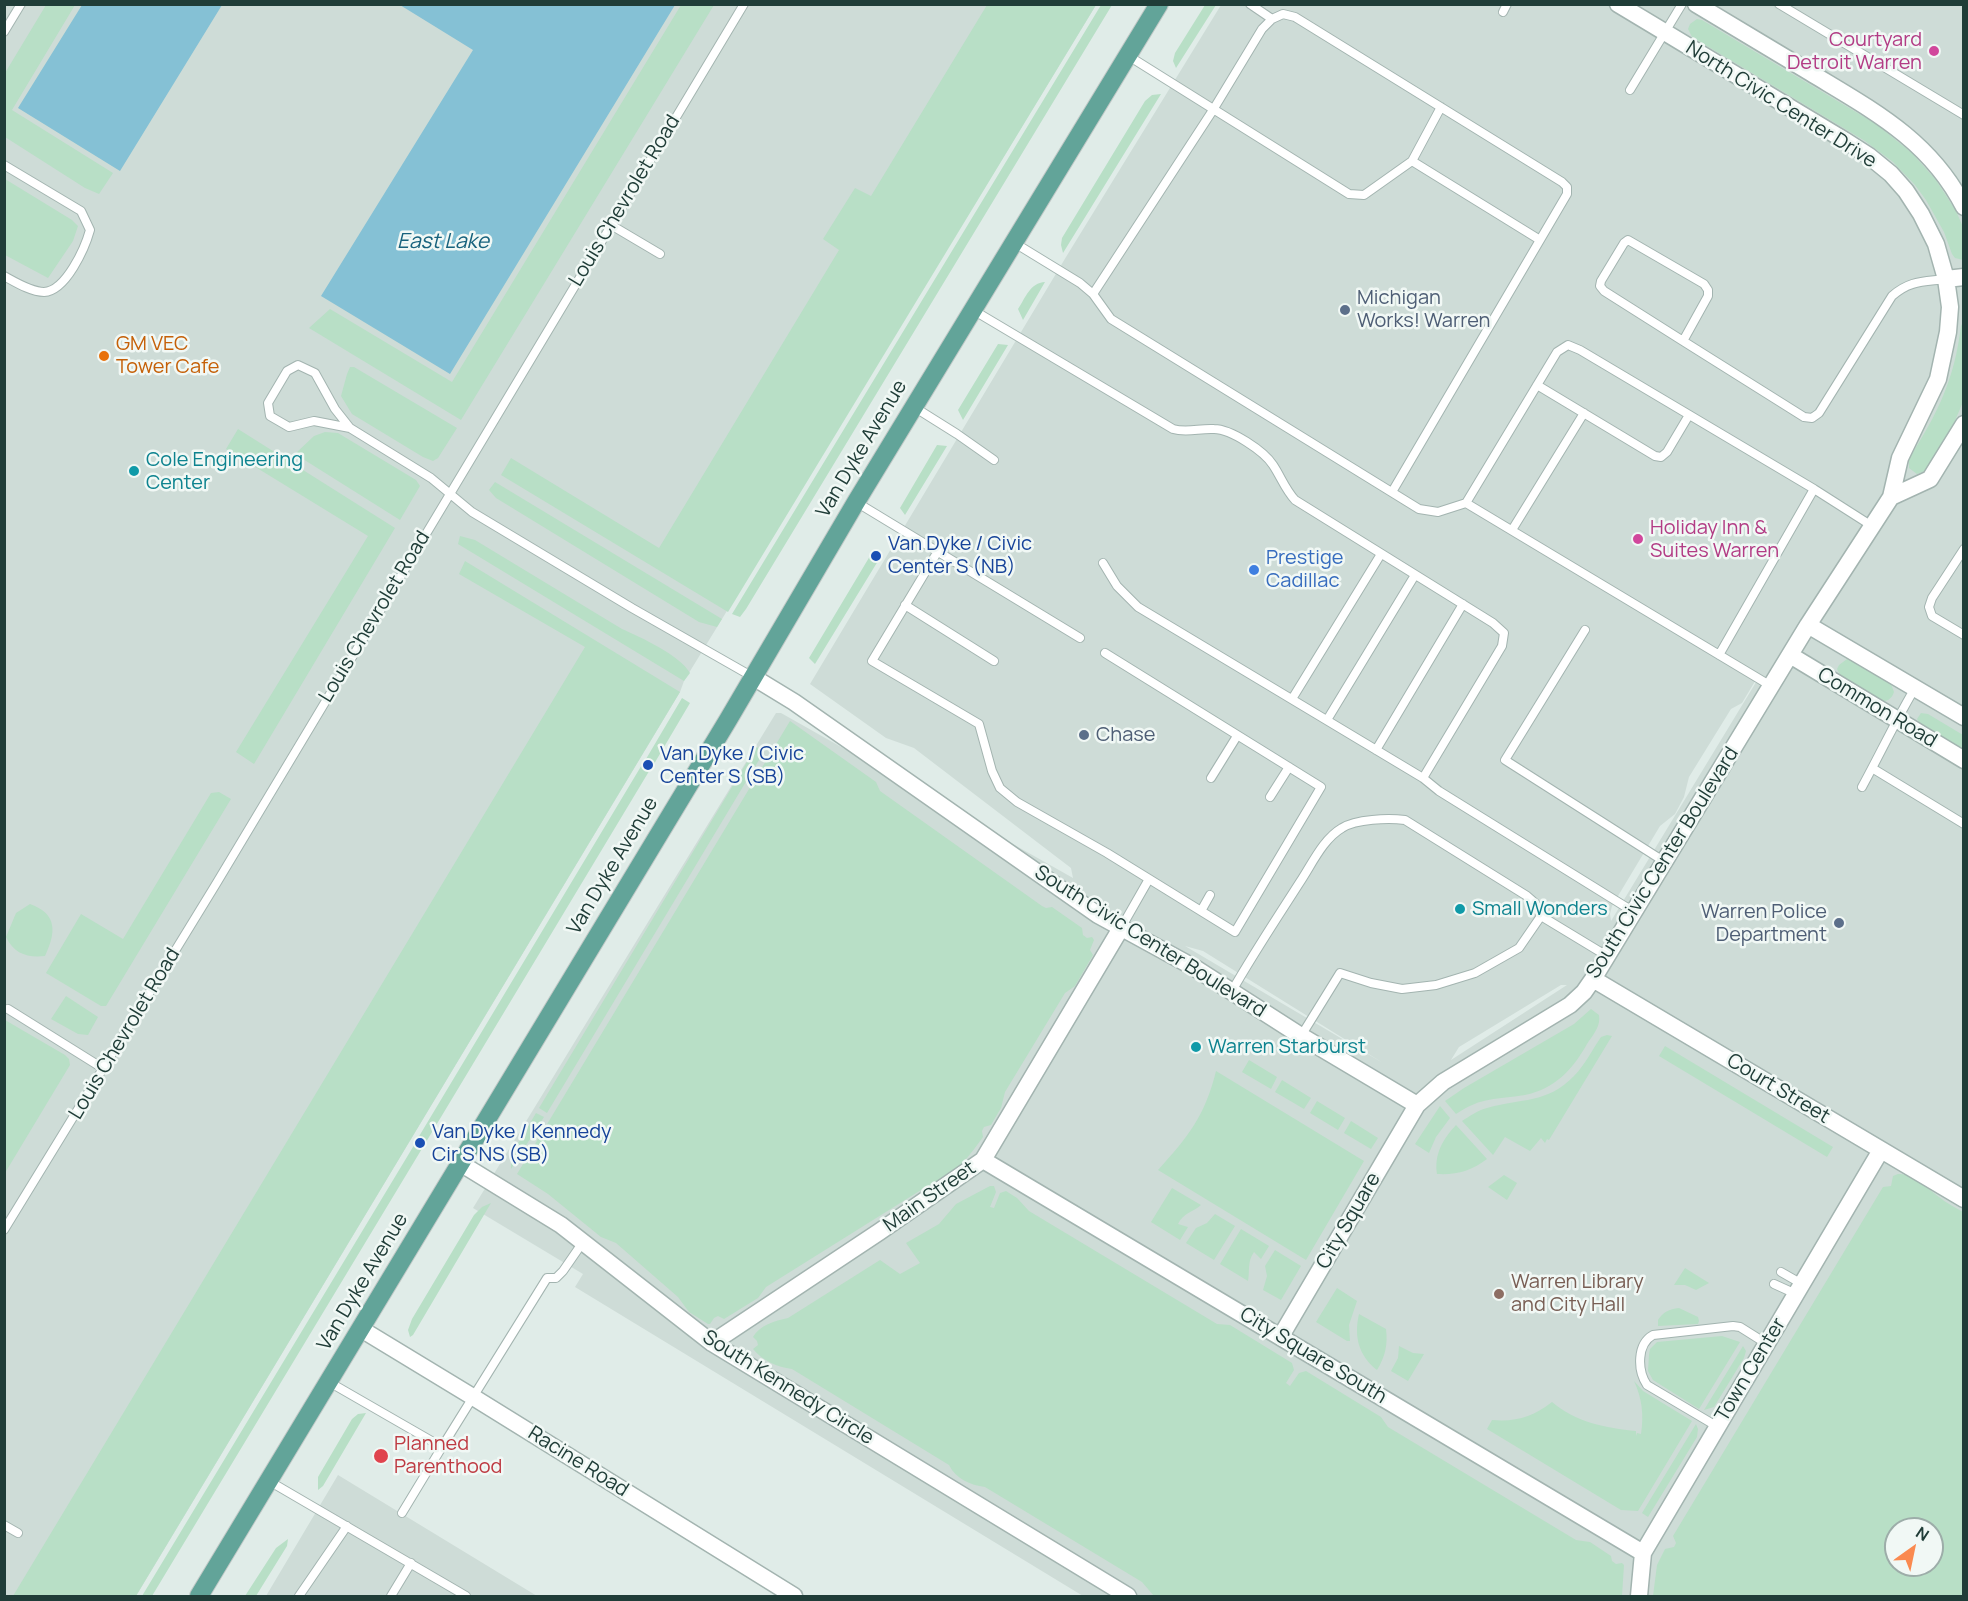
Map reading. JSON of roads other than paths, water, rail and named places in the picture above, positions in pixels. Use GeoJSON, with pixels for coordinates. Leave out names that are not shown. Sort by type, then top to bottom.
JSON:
{"type":"FeatureCollection","features":[{"type":"Feature","properties":{"kind":"main road","name":"Van Dyke Avenue"},"geometry":{"type":"LineString","coordinates":[[200,1596],[856,502],[1159,4]]}},
{"type":"Feature","properties":{"kind":"street","name":"North Civic Center Drive"},"geometry":{"type":"LineString","coordinates":[[1618,4],[1869,156],[1906,191],[1936,244],[1946,279],[1950,307],[1944,358],[1938,380],[1900,458],[1891,497],[1808,625]]}},
{"type":"Feature","properties":{"kind":"street","name":"North Civic Center Drive"},"geometry":{"type":"LineString","coordinates":[[1696,4],[1897,127],[1921,147],[1940,169],[1964,207]]}},
{"type":"Feature","properties":{"kind":"street"},"geometry":{"type":"LineString","coordinates":[[1946,279],[1964,278]]}},
{"type":"Feature","properties":{"kind":"street"},"geometry":{"type":"LineString","coordinates":[[1891,497],[1930,479],[1964,424]]}},
{"type":"Feature","properties":{"kind":"street","name":"South Civic Center Boulevard"},"geometry":{"type":"LineString","coordinates":[[753,677],[803,709],[1075,899],[1121,928],[1233,991],[1301,1036],[1416,1105],[1443,1082],[1570,1005],[1584,992],[1808,625]]}},
{"type":"Feature","properties":{"kind":"street","name":"Common Road"},"geometry":{"type":"LineString","coordinates":[[1808,625],[1964,717]]}},
{"type":"Feature","properties":{"kind":"street","name":"Common Road"},"geometry":{"type":"LineString","coordinates":[[1790,656],[1964,760]]}},
{"type":"Feature","properties":{"kind":"street","name":"Main Street"},"geometry":{"type":"LineString","coordinates":[[712,1343],[983,1160],[1121,928]]}},
{"type":"Feature","properties":{"kind":"street","name":"Court Street"},"geometry":{"type":"LineString","coordinates":[[1593,979],[1964,1199]]}},
{"type":"Feature","properties":{"kind":"street","name":"City Square"},"geometry":{"type":"LineString","coordinates":[[1281,1336],[1416,1105]]}},
{"type":"Feature","properties":{"kind":"street","name":"Town Center"},"geometry":{"type":"LineString","coordinates":[[1639,1596],[1643,1553],[1881,1150]]}},
{"type":"Feature","properties":{"kind":"street","name":"City Square South"},"geometry":{"type":"LineString","coordinates":[[983,1160],[1643,1553]]}},
{"type":"Feature","properties":{"kind":"street","name":"South Kennedy Circle"},"geometry":{"type":"LineString","coordinates":[[460,1163],[513,1194],[584,1241],[712,1343],[1128,1596]]}},
{"type":"Feature","properties":{"kind":"street","name":"Racine Road"},"geometry":{"type":"LineString","coordinates":[[361,1329],[794,1596]]}},
{"type":"Feature","properties":{"kind":"lane"},"geometry":{"type":"LineString","coordinates":[[4,32],[21,4]]}},
{"type":"Feature","properties":{"kind":"lane","name":"Louis Chevrolet Road"},"geometry":{"type":"LineString","coordinates":[[4,1230],[104,1069],[744,4]]}},
{"type":"Feature","properties":{"kind":"lane"},"geometry":{"type":"LineString","coordinates":[[1250,4],[1272,19]]}},
{"type":"Feature","properties":{"kind":"lane"},"geometry":{"type":"LineString","coordinates":[[1630,90],[1682,4]]}},
{"type":"Feature","properties":{"kind":"lane"},"geometry":{"type":"LineString","coordinates":[[1779,4],[1964,115]]}},
{"type":"Feature","properties":{"kind":"lane"},"geometry":{"type":"LineString","coordinates":[[1093,294],[1213,110],[1262,29],[1272,19],[1283,14],[1295,17],[1562,182],[1567,187],[1567,194],[1392,492]]}},
{"type":"Feature","properties":{"kind":"lane"},"geometry":{"type":"LineString","coordinates":[[1127,55],[1349,194],[1364,195],[1412,161],[1441,107]]}},
{"type":"Feature","properties":{"kind":"lane"},"geometry":{"type":"LineString","coordinates":[[1412,161],[1540,240]]}},
{"type":"Feature","properties":{"kind":"lane"},"geometry":{"type":"LineString","coordinates":[[4,165],[81,212],[90,230],[85,248],[60,287],[44,292],[19,285],[4,276]]}},
{"type":"Feature","properties":{"kind":"lane"},"geometry":{"type":"LineString","coordinates":[[611,225],[660,254]]}},
{"type":"Feature","properties":{"kind":"lane"},"geometry":{"type":"LineString","coordinates":[[1683,341],[1708,296],[1708,290],[1704,284],[1628,240],[1602,280],[1600,286],[1604,291],[1683,341],[1804,417],[1812,418],[1819,413],[1892,296],[1902,287],[1913,283],[1946,279]]}},
{"type":"Feature","properties":{"kind":"lane"},"geometry":{"type":"LineString","coordinates":[[1013,242],[1080,283],[1093,294],[1111,319],[1419,509],[1438,512],[1466,503],[1557,352],[1568,345],[1814,489],[1872,526]]}},
{"type":"Feature","properties":{"kind":"lane"},"geometry":{"type":"LineString","coordinates":[[973,310],[1173,429],[1183,432],[1215,429],[1227,431],[1264,454],[1295,500],[1493,623],[1504,633],[1502,646],[1423,778]]}},
{"type":"Feature","properties":{"kind":"lane"},"geometry":{"type":"LineString","coordinates":[[350,428],[314,421],[289,427],[270,416],[268,403],[287,371],[298,365],[315,373],[335,409],[350,428],[431,478],[482,518],[753,677]]}},
{"type":"Feature","properties":{"kind":"lane"},"geometry":{"type":"LineString","coordinates":[[1537,385],[1655,456],[1661,457],[1667,452],[1689,415]]}},
{"type":"Feature","properties":{"kind":"lane"},"geometry":{"type":"LineString","coordinates":[[914,407],[994,460]]}},
{"type":"Feature","properties":{"kind":"lane"},"geometry":{"type":"LineString","coordinates":[[1512,530],[1584,413]]}},
{"type":"Feature","properties":{"kind":"lane"},"geometry":{"type":"LineString","coordinates":[[1719,655],[1814,489]]}},
{"type":"Feature","properties":{"kind":"lane"},"geometry":{"type":"LineString","coordinates":[[856,502],[1080,638]]}},
{"type":"Feature","properties":{"kind":"lane"},"geometry":{"type":"LineString","coordinates":[[1466,503],[1771,686]]}},
{"type":"Feature","properties":{"kind":"lane"},"geometry":{"type":"LineString","coordinates":[[1964,549],[1932,598],[1929,607],[1932,616],[1964,635]]}},
{"type":"Feature","properties":{"kind":"lane"},"geometry":{"type":"LineString","coordinates":[[938,551],[872,661],[979,724],[992,771],[1000,788],[1017,802],[1235,932],[1321,787],[1105,653]]}},
{"type":"Feature","properties":{"kind":"lane"},"geometry":{"type":"LineString","coordinates":[[1292,699],[1381,554]]}},
{"type":"Feature","properties":{"kind":"lane"},"geometry":{"type":"LineString","coordinates":[[1103,564],[1117,586],[1138,607],[1423,778],[1439,791],[1634,912]]}},
{"type":"Feature","properties":{"kind":"lane"},"geometry":{"type":"LineString","coordinates":[[1327,720],[1415,575]]}},
{"type":"Feature","properties":{"kind":"lane"},"geometry":{"type":"LineString","coordinates":[[1376,750],[1463,604]]}},
{"type":"Feature","properties":{"kind":"lane"},"geometry":{"type":"LineString","coordinates":[[904,605],[994,661]]}},
{"type":"Feature","properties":{"kind":"lane"},"geometry":{"type":"LineString","coordinates":[[1585,630],[1505,760],[1665,862]]}},
{"type":"Feature","properties":{"kind":"lane"},"geometry":{"type":"LineString","coordinates":[[1862,787],[1896,719],[1915,688]]}},
{"type":"Feature","properties":{"kind":"lane"},"geometry":{"type":"LineString","coordinates":[[1211,778],[1238,736]]}},
{"type":"Feature","properties":{"kind":"lane"},"geometry":{"type":"LineString","coordinates":[[1270,797],[1289,767]]}},
{"type":"Feature","properties":{"kind":"lane"},"geometry":{"type":"LineString","coordinates":[[1872,768],[1964,824]]}},
{"type":"Feature","properties":{"kind":"lane"},"geometry":{"type":"LineString","coordinates":[[1233,991],[1248,963],[1325,844],[1343,827],[1389,818],[1405,820],[1527,896],[1535,903],[1541,916],[1607,956]]}},
{"type":"Feature","properties":{"kind":"lane"},"geometry":{"type":"LineString","coordinates":[[1121,928],[1149,879]]}},
{"type":"Feature","properties":{"kind":"lane"},"geometry":{"type":"LineString","coordinates":[[1201,911],[1210,895]]}},
{"type":"Feature","properties":{"kind":"lane"},"geometry":{"type":"LineString","coordinates":[[1301,1036],[1340,973],[1371,983],[1402,989],[1436,985],[1476,973],[1519,948],[1541,916]]}},
{"type":"Feature","properties":{"kind":"lane"},"geometry":{"type":"LineString","coordinates":[[8,1009],[104,1069]]}},
{"type":"Feature","properties":{"kind":"lane"},"geometry":{"type":"LineString","coordinates":[[402,1514],[547,1278],[556,1278],[563,1271],[584,1241]]}},
{"type":"Feature","properties":{"kind":"lane"},"geometry":{"type":"LineString","coordinates":[[1781,1272],[1799,1289]]}},
{"type":"Feature","properties":{"kind":"lane"},"geometry":{"type":"LineString","coordinates":[[1774,1284],[1799,1289]]}},
{"type":"Feature","properties":{"kind":"lane"},"geometry":{"type":"LineString","coordinates":[[1718,1427],[1647,1385],[1641,1375],[1641,1349],[1644,1342],[1653,1335],[1729,1325],[1740,1327],[1767,1344]]}},
{"type":"Feature","properties":{"kind":"lane"},"geometry":{"type":"LineString","coordinates":[[329,1382],[442,1447]]}},
{"type":"Feature","properties":{"kind":"lane"},"geometry":{"type":"LineString","coordinates":[[269,1481],[466,1596]]}},
{"type":"Feature","properties":{"kind":"lane"},"geometry":{"type":"LineString","coordinates":[[4,1525],[18,1533]]}},
{"type":"Feature","properties":{"kind":"lane"},"geometry":{"type":"LineString","coordinates":[[298,1596],[347,1526]]}},
{"type":"Feature","properties":{"kind":"lane"},"geometry":{"type":"LineString","coordinates":[[390,1596],[411,1563]]}},
{"type":"Feature","properties":{"kind":"water"},"geometry":{"type":"Polygon","coordinates":[[[82,5],[222,5],[120,171],[18,108],[82,5]]]}},
{"type":"Feature","properties":{"kind":"water","name":"East Lake"},"geometry":{"type":"Polygon","coordinates":[[[400,5],[675,5],[450,374],[321,296],[473,50],[400,5]]]}},
{"type":"Feature","properties":{"kind":"place","name":"Courtyard Detroit Warren"},"geometry":{"type":"Point","coordinates":[1934,51]}},
{"type":"Feature","properties":{"kind":"place","name":"Michigan Works! Warren"},"geometry":{"type":"Point","coordinates":[1345,310]}},
{"type":"Feature","properties":{"kind":"place","name":"GM VEC Tower Cafe"},"geometry":{"type":"Point","coordinates":[104,356]}},
{"type":"Feature","properties":{"kind":"place","name":"Cole Engineering Center"},"geometry":{"type":"Point","coordinates":[134,471]}},
{"type":"Feature","properties":{"kind":"place","name":"Holiday Inn & Suites Warren"},"geometry":{"type":"Point","coordinates":[1638,539]}},
{"type":"Feature","properties":{"kind":"place","name":"Van Dyke / Civic Center S (NB)"},"geometry":{"type":"Point","coordinates":[876,556]}},
{"type":"Feature","properties":{"kind":"place","name":"Prestige Cadillac"},"geometry":{"type":"Point","coordinates":[1254,570]}},
{"type":"Feature","properties":{"kind":"place","name":"Chase"},"geometry":{"type":"Point","coordinates":[1084,735]}},
{"type":"Feature","properties":{"kind":"place","name":"Van Dyke / Civic Center S (SB)"},"geometry":{"type":"Point","coordinates":[648,765]}},
{"type":"Feature","properties":{"kind":"place","name":"Small Wonders"},"geometry":{"type":"Point","coordinates":[1460,909]}},
{"type":"Feature","properties":{"kind":"place","name":"Warren Police Department"},"geometry":{"type":"Point","coordinates":[1839,923]}},
{"type":"Feature","properties":{"kind":"place","name":"Warren Starburst"},"geometry":{"type":"Point","coordinates":[1196,1047]}},
{"type":"Feature","properties":{"kind":"place","name":"Van Dyke / Kennedy Cir S NS (SB)"},"geometry":{"type":"Point","coordinates":[420,1143]}},
{"type":"Feature","properties":{"kind":"place","name":"Warren Library and City Hall"},"geometry":{"type":"Point","coordinates":[1499,1294]}},
{"type":"Feature","properties":{"kind":"place","name":"Planned Parenthood"},"geometry":{"type":"Point","coordinates":[381,1456]}}]}
